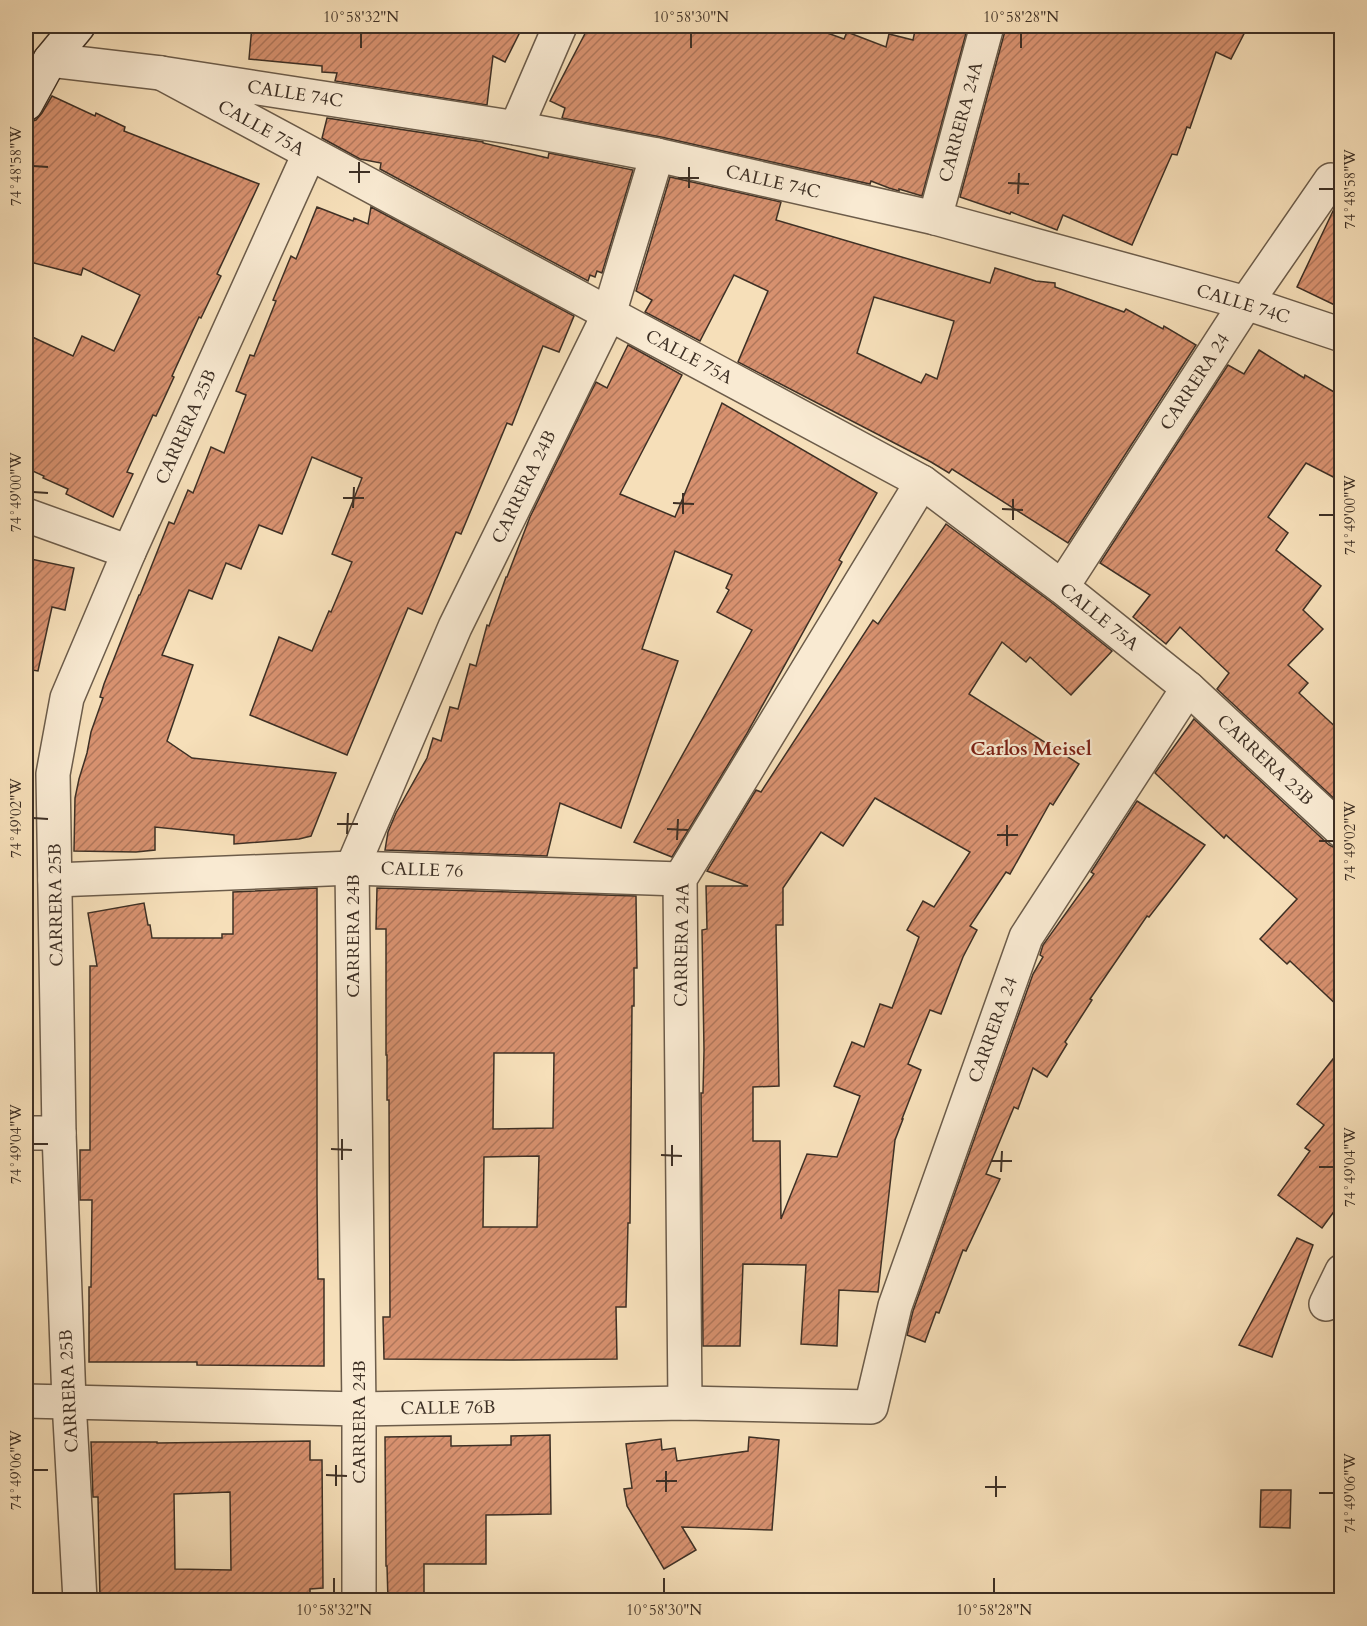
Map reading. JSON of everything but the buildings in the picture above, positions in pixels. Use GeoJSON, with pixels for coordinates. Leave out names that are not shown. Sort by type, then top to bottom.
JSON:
{"type":"FeatureCollection","features":[{"type":"Feature","properties":{"kind":"street"},"geometry":{"type":"LineString","coordinates":[[26,104],[50,60],[78,26]]}},
{"type":"Feature","properties":{"kind":"street"},"geometry":{"type":"LineString","coordinates":[[516,128],[560,26]]}},
{"type":"Feature","properties":{"kind":"street","name":"CARRERA 24A"},"geometry":{"type":"LineString","coordinates":[[935,218],[987,26]]}},
{"type":"Feature","properties":{"kind":"street","name":"CALLE 74C"},"geometry":{"type":"LineString","coordinates":[[50,60],[161,74],[516,128],[657,155],[935,218],[1246,303],[1341,335]]}},
{"type":"Feature","properties":{"kind":"street","name":"CALLE 75A"},"geometry":{"type":"LineString","coordinates":[[161,74],[922,482],[1062,587],[1188,688]]}},
{"type":"Feature","properties":{"kind":"street","name":"CARRERA 25B"},"geometry":{"type":"LineString","coordinates":[[80,1600],[69,1401],[59,1133],[53,774],[67,698],[129,552],[309,154]]}},
{"type":"Feature","properties":{"kind":"street","name":"CARRERA 24B"},"geometry":{"type":"LineString","coordinates":[[359,1600],[359,1409],[352,868],[455,627],[609,314],[657,155]]}},
{"type":"Feature","properties":{"kind":"street","name":"CARRERA 24"},"geometry":{"type":"LineString","coordinates":[[1062,587],[1246,303],[1331,180]]}},
{"type":"Feature","properties":{"kind":"street","name":"CARRERA 24A"},"geometry":{"type":"LineString","coordinates":[[685,1403],[680,879],[922,482]]}},
{"type":"Feature","properties":{"kind":"street"},"geometry":{"type":"LineString","coordinates":[[26,515],[129,552]]}},
{"type":"Feature","properties":{"kind":"street","name":"CARRERA 24"},"geometry":{"type":"LineString","coordinates":[[871,1407],[895,1306],[1026,937],[1188,688]]}},
{"type":"Feature","properties":{"kind":"street","name":"CARRERA 23B"},"geometry":{"type":"LineString","coordinates":[[1188,688],[1341,831]]}},
{"type":"Feature","properties":{"kind":"street","name":"CALLE 76"},"geometry":{"type":"LineString","coordinates":[[56,880],[352,868],[680,879]]}},
{"type":"Feature","properties":{"kind":"street"},"geometry":{"type":"LineString","coordinates":[[26,1133],[59,1133]]}},
{"type":"Feature","properties":{"kind":"street"},"geometry":{"type":"LineString","coordinates":[[1326,1304],[1341,1271]]}},
{"type":"Feature","properties":{"kind":"street","name":"CALLE 76B"},"geometry":{"type":"LineString","coordinates":[[26,1401],[359,1409],[685,1403],[871,1407]]}},
{"type":"Feature","properties":{"kind":"district","name":"Carlos Meisel"},"geometry":{"type":"Point","coordinates":[1031,748]}}]}
